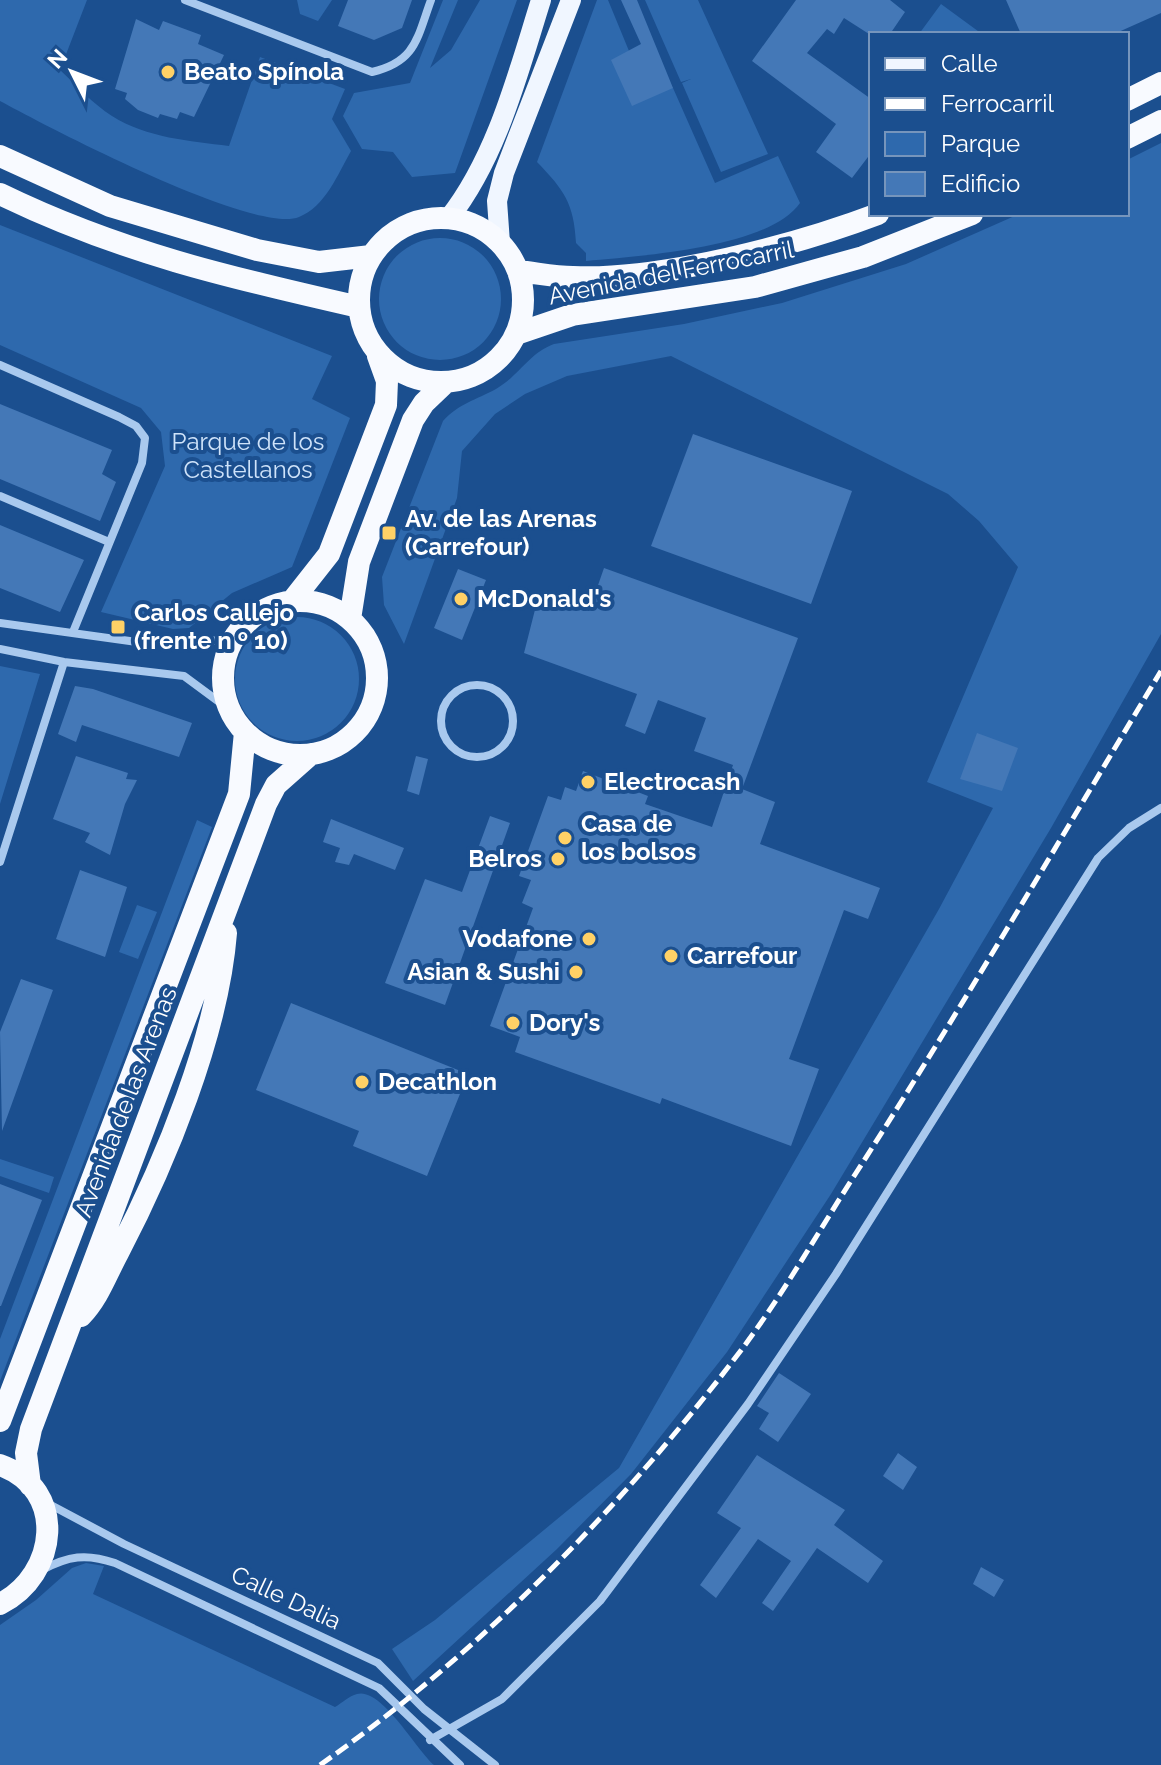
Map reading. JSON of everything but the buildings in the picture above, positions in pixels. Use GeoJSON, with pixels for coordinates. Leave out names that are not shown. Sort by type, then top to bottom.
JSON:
{"type":"FeatureCollection","features":[{"type":"Feature","properties":{"kind":"highway"},"geometry":{"type":"LineString","coordinates":[[1129,99],[1161,83]]}},
{"type":"Feature","properties":{"kind":"highway"},"geometry":{"type":"LineString","coordinates":[[1129,137],[1161,121]]}},
{"type":"Feature","properties":{"kind":"highway"},"geometry":{"type":"LineString","coordinates":[[0,156],[110,206],[257,250],[319,262],[371,256]]}},
{"type":"Feature","properties":{"kind":"highway"},"geometry":{"type":"LineString","coordinates":[[0,194],[64,223],[187,267],[359,307]]}},
{"type":"Feature","properties":{"kind":"highway","name":"Avenida del Ferrocarril"},"geometry":{"type":"LineString","coordinates":[[518,271],[573,277],[638,273],[748,253],[871,216]]}},
{"type":"Feature","properties":{"kind":"highway","name":"Avenida del Ferrocarril"},"geometry":{"type":"LineString","coordinates":[[516,334],[572,315],[755,287],[863,257],[967,216]]}},
{"type":"Feature","properties":{"kind":"highway"},"geometry":{"type":"LineString","coordinates":[[292,601],[312,580],[329,554],[386,405],[387,381],[364,331],[359,307],[361,281],[371,256],[386,239],[405,226],[426,219],[449,218],[486,230],[500,243],[518,271],[523,303],[516,334],[505,352],[489,367],[445,383],[424,403],[413,420],[359,562],[350,619]]}},
{"type":"Feature","properties":{"kind":"highway"},"geometry":{"type":"LineString","coordinates":[[376,352],[407,375],[445,383]]}},
{"type":"Feature","properties":{"kind":"highway"},"geometry":{"type":"LineString","coordinates":[[292,601],[323,605],[350,619],[364,635],[374,654],[377,675],[374,699],[364,720],[350,737],[332,748],[311,754],[287,754],[264,746],[245,732],[230,710],[223,685],[225,660],[236,636],[251,619],[270,607],[292,601]]}},
{"type":"Feature","properties":{"kind":"highway","name":"Avenida de las Arenas"},"geometry":{"type":"LineString","coordinates":[[0,1421],[239,794],[245,732]]}},
{"type":"Feature","properties":{"kind":"highway","name":"Avenida de las Arenas"},"geometry":{"type":"LineString","coordinates":[[38,1573],[47,1548],[48,1523],[35,1492],[26,1453],[31,1429],[276,785],[311,754]]}},
{"type":"Feature","properties":{"kind":"highway"},"geometry":{"type":"LineString","coordinates":[[0,1465],[35,1492]]}},
{"type":"Feature","properties":{"kind":"highway"},"geometry":{"type":"LineString","coordinates":[[0,1604],[18,1595],[38,1573]]}},
{"type":"Feature","properties":{"kind":"main road"},"geometry":{"type":"LineString","coordinates":[[449,218],[462,202],[508,100],[541,0]]}},
{"type":"Feature","properties":{"kind":"main road"},"geometry":{"type":"LineString","coordinates":[[500,243],[497,201],[504,173],[571,0]]}},
{"type":"Feature","properties":{"kind":"street"},"geometry":{"type":"LineString","coordinates":[[185,0],[205,4],[372,72],[393,67],[412,51],[431,0]]}},
{"type":"Feature","properties":{"kind":"street"},"geometry":{"type":"LineString","coordinates":[[0,365],[116,415],[141,432],[145,455],[73,632]]}},
{"type":"Feature","properties":{"kind":"street"},"geometry":{"type":"LineString","coordinates":[[0,496],[109,542]]}},
{"type":"Feature","properties":{"kind":"street"},"geometry":{"type":"LineString","coordinates":[[0,623],[180,648],[236,636]]}},
{"type":"Feature","properties":{"kind":"street"},"geometry":{"type":"LineString","coordinates":[[0,649],[64,662],[184,676],[230,710]]}},
{"type":"Feature","properties":{"kind":"street"},"geometry":{"type":"LineString","coordinates":[[0,862],[64,662]]}},
{"type":"Feature","properties":{"kind":"street"},"geometry":{"type":"LineString","coordinates":[[482,685],[503,696],[509,704],[514,723],[512,733],[499,750],[470,757],[453,748],[445,738],[441,720],[453,694],[462,688],[482,685]]}},
{"type":"Feature","properties":{"kind":"street"},"geometry":{"type":"LineString","coordinates":[[430,1740],[502,1699],[600,1601],[748,1404],[836,1274],[1098,858],[1129,828],[1161,808]]}},
{"type":"Feature","properties":{"kind":"street"},"geometry":{"type":"LineString","coordinates":[[0,828],[10,832]]}},
{"type":"Feature","properties":{"kind":"street","name":"Calle Dalia"},"geometry":{"type":"LineString","coordinates":[[35,1492],[124,1544],[378,1663],[449,1729],[495,1765]]}},
{"type":"Feature","properties":{"kind":"street","name":"Calle Dalia"},"geometry":{"type":"LineString","coordinates":[[38,1573],[65,1557],[95,1556],[115,1563],[379,1688],[430,1740],[460,1765]]}},
{"type":"Feature","properties":{"kind":"green space"},"geometry":{"type":"Polygon","coordinates":[[[0,0],[87,0],[60,70],[98,106],[125,123],[169,137],[229,146],[260,57],[345,89],[332,119],[351,151],[323,198],[299,217],[275,218],[240,210],[151,176],[0,101],[0,0]]]}},
{"type":"Feature","properties":{"kind":"green space"},"geometry":{"type":"Polygon","coordinates":[[[297,0],[332,0],[318,21],[300,14],[297,0]]]}},
{"type":"Feature","properties":{"kind":"green space"},"geometry":{"type":"Polygon","coordinates":[[[443,0],[458,0],[430,68],[451,50],[480,0],[517,0],[455,173],[412,177],[393,152],[362,149],[343,116],[354,93],[410,83],[443,0]]]}},
{"type":"Feature","properties":{"kind":"green space"},"geometry":{"type":"Polygon","coordinates":[[[597,0],[608,0],[629,51],[673,88],[715,183],[778,156],[800,203],[784,218],[733,240],[701,247],[586,261],[586,253],[576,243],[573,217],[566,198],[537,162],[597,0]]]}},
{"type":"Feature","properties":{"kind":"green space"},"geometry":{"type":"Polygon","coordinates":[[[645,0],[698,0],[768,154],[721,172],[682,83],[691,79],[681,82],[645,0]]]}},
{"type":"Feature","properties":{"kind":"green space"},"geometry":{"type":"Polygon","coordinates":[[[941,4],[979,32],[920,32],[941,4]]]}},
{"type":"Feature","properties":{"kind":"green space"},"geometry":{"type":"Polygon","coordinates":[[[1161,143],[1161,634],[1051,828],[831,1194],[727,1352],[631,1474],[557,1549],[413,1681],[392,1649],[435,1620],[619,1468],[939,909],[993,808],[927,782],[1018,567],[979,521],[948,494],[671,356],[567,376],[525,394],[495,414],[462,451],[457,498],[404,644],[384,605],[382,577],[443,421],[461,406],[504,384],[538,353],[554,344],[684,324],[782,303],[906,264],[1014,216],[1129,216],[1129,159],[1161,143]]]}},
{"type":"Feature","properties":{"kind":"green space","name":"Parque de los Castellanos"},"geometry":{"type":"Polygon","coordinates":[[[0,225],[332,356],[312,399],[350,418],[292,567],[232,593],[189,628],[173,629],[101,612],[165,466],[161,432],[141,408],[0,345],[0,225]]]}},
{"type":"Feature","properties":{"kind":"green space"},"geometry":{"type":"Polygon","coordinates":[[[440,238],[463,243],[483,256],[496,276],[501,299],[496,322],[483,342],[463,355],[440,360],[417,355],[397,342],[384,322],[379,299],[384,276],[397,256],[417,243],[440,238]]]}},
{"type":"Feature","properties":{"kind":"green space"},"geometry":{"type":"Polygon","coordinates":[[[297,617],[321,622],[341,635],[354,655],[359,679],[354,703],[341,723],[321,736],[297,741],[273,736],[253,723],[240,703],[235,679],[240,655],[253,635],[273,622],[297,617]]]}},
{"type":"Feature","properties":{"kind":"green space"},"geometry":{"type":"Polygon","coordinates":[[[0,666],[40,674],[0,804],[0,666]]]}},
{"type":"Feature","properties":{"kind":"green space"},"geometry":{"type":"Polygon","coordinates":[[[197,820],[212,827],[0,1381],[0,1339],[197,820]]]}},
{"type":"Feature","properties":{"kind":"green space"},"geometry":{"type":"Polygon","coordinates":[[[137,905],[157,912],[138,959],[119,952],[137,905]]]}},
{"type":"Feature","properties":{"kind":"green space"},"geometry":{"type":"Polygon","coordinates":[[[0,1159],[54,1177],[49,1193],[0,1176],[0,1159]]]}},
{"type":"Feature","properties":{"kind":"green space"},"geometry":{"type":"Polygon","coordinates":[[[86,1563],[104,1566],[93,1594],[335,1707],[357,1694],[366,1694],[377,1700],[434,1765],[0,1765],[0,1625],[36,1600],[72,1568],[86,1563]]]}},
{"type":"Feature","properties":{"kind":"railway"},"geometry":{"type":"LineString","coordinates":[[320,1765],[437,1674],[547,1574],[648,1464],[742,1349],[787,1284],[934,1049],[1161,671]]}},
{"type":"Feature","properties":{"kind":"place","name":"Beato Spínola"},"geometry":{"type":"Point","coordinates":[168,72]}},
{"type":"Feature","properties":{"kind":"place","name":"Av. de las Arenas (Carrefour)"},"geometry":{"type":"Point","coordinates":[389,533]}},
{"type":"Feature","properties":{"kind":"place","name":"McDonald's"},"geometry":{"type":"Point","coordinates":[461,599]}},
{"type":"Feature","properties":{"kind":"place","name":"Carlos Callejo (frente n º 10)"},"geometry":{"type":"Point","coordinates":[118,627]}},
{"type":"Feature","properties":{"kind":"place","name":"Electrocash"},"geometry":{"type":"Point","coordinates":[588,782]}},
{"type":"Feature","properties":{"kind":"place","name":"Casa de los bolsos"},"geometry":{"type":"Point","coordinates":[565,838]}},
{"type":"Feature","properties":{"kind":"place","name":"Belros"},"geometry":{"type":"Point","coordinates":[558,859]}},
{"type":"Feature","properties":{"kind":"place","name":"Vodafone"},"geometry":{"type":"Point","coordinates":[589,939]}},
{"type":"Feature","properties":{"kind":"place","name":"Carrefour"},"geometry":{"type":"Point","coordinates":[671,956]}},
{"type":"Feature","properties":{"kind":"place","name":"Asian & Sushi"},"geometry":{"type":"Point","coordinates":[576,972]}},
{"type":"Feature","properties":{"kind":"place","name":"Dory's"},"geometry":{"type":"Point","coordinates":[513,1023]}},
{"type":"Feature","properties":{"kind":"place","name":"Decathlon"},"geometry":{"type":"Point","coordinates":[362,1082]}}]}
